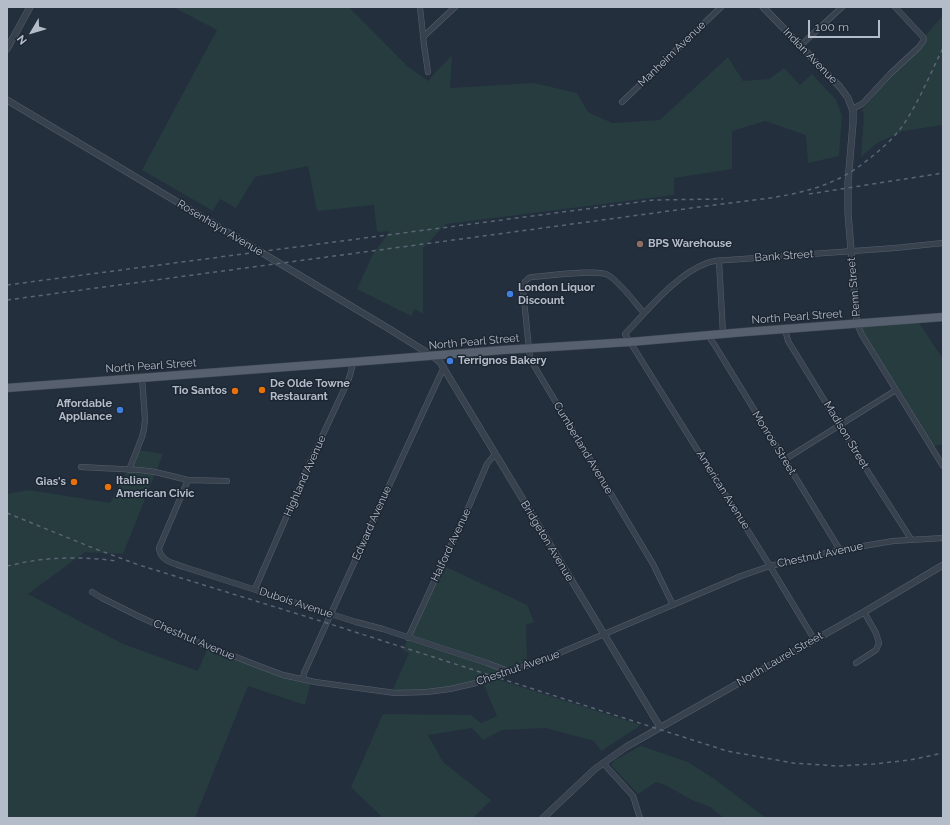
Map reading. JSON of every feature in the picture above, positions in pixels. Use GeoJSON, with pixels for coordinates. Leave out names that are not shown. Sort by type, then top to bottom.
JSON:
{"type":"FeatureCollection","features":[{"type":"Feature","properties":{"kind":"main road","name":"North Pearl Street"},"geometry":{"type":"LineString","coordinates":[[7,388],[528,348],[630,342],[943,317]]}},
{"type":"Feature","properties":{"kind":"street"},"geometry":{"type":"LineString","coordinates":[[7,49],[30,7]]}},
{"type":"Feature","properties":{"kind":"street"},"geometry":{"type":"LineString","coordinates":[[420,7],[428,72]]}},
{"type":"Feature","properties":{"kind":"street"},"geometry":{"type":"LineString","coordinates":[[423,37],[455,7]]}},
{"type":"Feature","properties":{"kind":"street","name":"Manheim Avenue"},"geometry":{"type":"LineString","coordinates":[[622,102],[721,7]]}},
{"type":"Feature","properties":{"kind":"street","name":"Indian Avenue"},"geometry":{"type":"LineString","coordinates":[[763,7],[845,93],[852,109]]}},
{"type":"Feature","properties":{"kind":"street"},"geometry":{"type":"LineString","coordinates":[[800,46],[842,7]]}},
{"type":"Feature","properties":{"kind":"street"},"geometry":{"type":"LineString","coordinates":[[852,109],[862,104],[886,78],[919,47],[924,38],[895,7]]}},
{"type":"Feature","properties":{"kind":"street","name":"Rosenhayn Avenue"},"geometry":{"type":"LineString","coordinates":[[7,100],[432,356]]}},
{"type":"Feature","properties":{"kind":"street","name":"Penn Street"},"geometry":{"type":"LineString","coordinates":[[852,109],[853,123],[848,182],[848,213],[857,324],[862,335],[943,466]]}},
{"type":"Feature","properties":{"kind":"street","name":"Bank Street"},"geometry":{"type":"LineString","coordinates":[[630,342],[625,334],[644,313],[677,280],[701,265],[709,262],[943,243]]}},
{"type":"Feature","properties":{"kind":"street"},"geometry":{"type":"LineString","coordinates":[[719,261],[723,334]]}},
{"type":"Feature","properties":{"kind":"street","name":"Cumberland Avenue"},"geometry":{"type":"LineString","coordinates":[[644,313],[616,282],[609,275],[604,273],[593,272],[531,277],[524,282],[523,290],[530,359],[653,564],[673,605]]}},
{"type":"Feature","properties":{"kind":"street","name":"Madison Street"},"geometry":{"type":"LineString","coordinates":[[785,329],[790,345],[911,539]]}},
{"type":"Feature","properties":{"kind":"street","name":"Monroe Street"},"geometry":{"type":"LineString","coordinates":[[710,335],[711,340],[840,550]]}},
{"type":"Feature","properties":{"kind":"street","name":"American Avenue"},"geometry":{"type":"LineString","coordinates":[[630,342],[814,639]]}},
{"type":"Feature","properties":{"kind":"street","name":"Bridgeton Avenue"},"geometry":{"type":"LineString","coordinates":[[432,356],[444,367],[660,727]]}},
{"type":"Feature","properties":{"kind":"street","name":"Highland Avenue"},"geometry":{"type":"LineString","coordinates":[[255,589],[311,460],[348,381],[353,362]]}},
{"type":"Feature","properties":{"kind":"street","name":"Edward Avenue"},"geometry":{"type":"LineString","coordinates":[[303,679],[304,673],[444,367]]}},
{"type":"Feature","properties":{"kind":"street"},"geometry":{"type":"LineString","coordinates":[[129,470],[144,429],[145,419],[142,378]]}},
{"type":"Feature","properties":{"kind":"street"},"geometry":{"type":"LineString","coordinates":[[784,460],[896,390]]}},
{"type":"Feature","properties":{"kind":"street","name":"Halford Avenue"},"geometry":{"type":"LineString","coordinates":[[408,638],[487,464],[495,454]]}},
{"type":"Feature","properties":{"kind":"street"},"geometry":{"type":"LineString","coordinates":[[81,467],[155,472],[188,480],[227,481]]}},
{"type":"Feature","properties":{"kind":"street","name":"Dubois Avenue"},"geometry":{"type":"LineString","coordinates":[[188,480],[160,548],[161,555],[165,559],[173,563],[356,622],[383,629],[511,672]]}},
{"type":"Feature","properties":{"kind":"street","name":"Chestnut Avenue"},"geometry":{"type":"LineString","coordinates":[[92,592],[138,616],[208,646],[283,675],[315,682],[395,693],[427,692],[450,689],[476,683],[511,672],[543,660],[741,576],[770,566],[840,550],[893,541],[943,538]]}},
{"type":"Feature","properties":{"kind":"street","name":"North Laurel Street"},"geometry":{"type":"LineString","coordinates":[[544,818],[595,769],[617,753],[943,566]]}},
{"type":"Feature","properties":{"kind":"street"},"geometry":{"type":"LineString","coordinates":[[856,663],[876,650],[879,643],[876,633],[864,612]]}},
{"type":"Feature","properties":{"kind":"street"},"geometry":{"type":"LineString","coordinates":[[603,763],[633,796],[640,818]]}},
{"type":"Feature","properties":{"kind":"green space"},"geometry":{"type":"Polygon","coordinates":[[[173,7],[349,7],[407,66],[428,81],[452,55],[450,88],[534,83],[577,93],[588,112],[612,123],[660,120],[728,57],[743,81],[769,79],[784,68],[800,85],[812,74],[836,100],[842,116],[839,156],[808,163],[806,135],[765,121],[732,131],[732,169],[674,178],[674,195],[446,224],[423,248],[423,314],[415,309],[411,316],[357,289],[373,254],[390,231],[377,232],[374,205],[317,211],[308,166],[255,177],[236,208],[220,199],[213,211],[142,170],[217,30],[173,7]]]}},
{"type":"Feature","properties":{"kind":"green space"},"geometry":{"type":"Polygon","coordinates":[[[943,15],[943,125],[903,131],[877,143],[861,157],[864,115],[862,110],[943,15]]]}},
{"type":"Feature","properties":{"kind":"green space"},"geometry":{"type":"Polygon","coordinates":[[[917,320],[943,359],[943,444],[931,447],[857,324],[917,320]]]}},
{"type":"Feature","properties":{"kind":"green space"},"geometry":{"type":"Polygon","coordinates":[[[138,450],[163,454],[123,554],[85,552],[28,594],[123,644],[198,671],[208,647],[311,682],[305,705],[248,686],[195,818],[7,818],[7,494],[29,490],[110,503],[138,450]]]}},
{"type":"Feature","properties":{"kind":"green space"},"geometry":{"type":"Polygon","coordinates":[[[442,565],[527,605],[534,622],[526,625],[527,667],[496,679],[641,725],[601,751],[594,741],[546,728],[502,730],[483,740],[472,728],[428,735],[443,762],[491,800],[473,818],[383,818],[351,787],[383,714],[471,715],[481,723],[497,716],[483,683],[391,694],[409,653],[403,650],[442,565]]]}},
{"type":"Feature","properties":{"kind":"green space"},"geometry":{"type":"Polygon","coordinates":[[[641,746],[688,762],[713,778],[767,818],[724,818],[710,807],[656,782],[638,794],[611,765],[615,760],[641,746]]]}},
{"type":"Feature","properties":{"kind":"railway"},"geometry":{"type":"LineString","coordinates":[[7,300],[766,199],[801,192],[834,181],[849,173],[874,155],[892,138],[904,124],[912,111],[943,48]]}},
{"type":"Feature","properties":{"kind":"railway"},"geometry":{"type":"LineString","coordinates":[[809,194],[943,173]]}},
{"type":"Feature","properties":{"kind":"railway"},"geometry":{"type":"LineString","coordinates":[[7,285],[654,200],[723,199]]}},
{"type":"Feature","properties":{"kind":"railway"},"geometry":{"type":"LineString","coordinates":[[7,513],[139,565],[327,623],[727,751],[793,763],[837,766],[910,760],[943,753]]}},
{"type":"Feature","properties":{"kind":"railway"},"geometry":{"type":"LineString","coordinates":[[7,566],[29,561],[63,558],[85,558],[116,561]]}},
{"type":"Feature","properties":{"kind":"place","name":"BPS Warehouse"},"geometry":{"type":"Point","coordinates":[640,244]}},
{"type":"Feature","properties":{"kind":"place","name":"London Liquor Discount"},"geometry":{"type":"Point","coordinates":[510,294]}},
{"type":"Feature","properties":{"kind":"place","name":"Terrignos Bakery"},"geometry":{"type":"Point","coordinates":[450,361]}},
{"type":"Feature","properties":{"kind":"place","name":"De Olde Towne Restaurant"},"geometry":{"type":"Point","coordinates":[262,390]}},
{"type":"Feature","properties":{"kind":"place","name":"Tio Santos"},"geometry":{"type":"Point","coordinates":[235,391]}},
{"type":"Feature","properties":{"kind":"place","name":"Affordable Appliance"},"geometry":{"type":"Point","coordinates":[120,410]}},
{"type":"Feature","properties":{"kind":"place","name":"Gias's"},"geometry":{"type":"Point","coordinates":[74,482]}},
{"type":"Feature","properties":{"kind":"place","name":"Italian American Civic"},"geometry":{"type":"Point","coordinates":[108,487]}}]}
